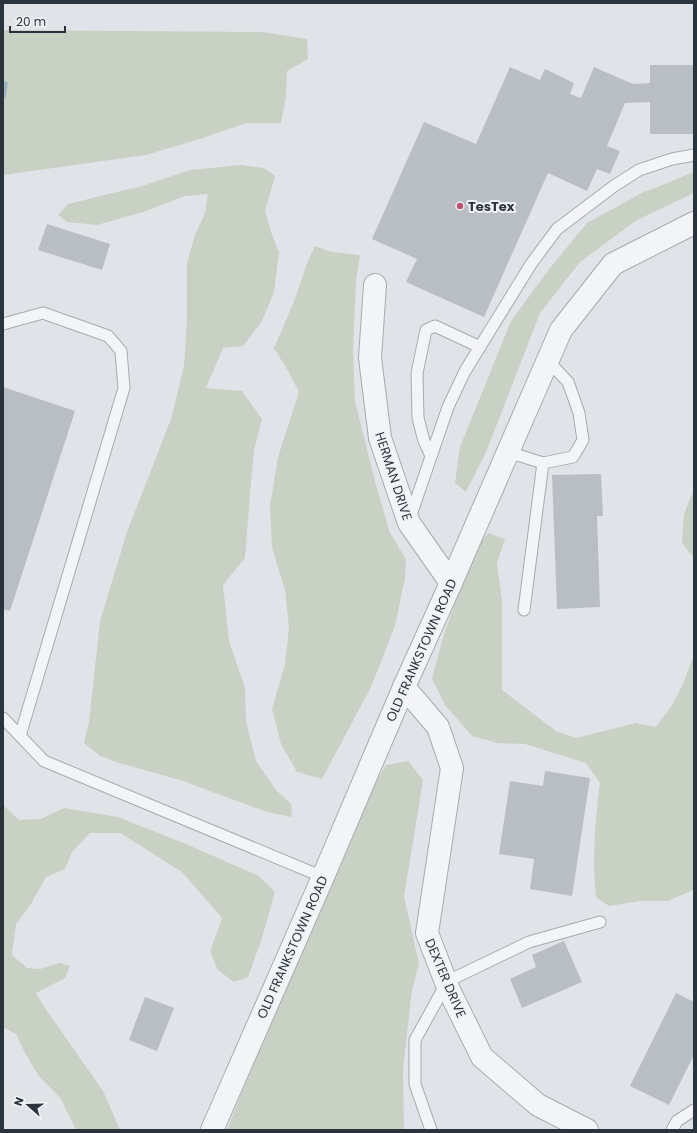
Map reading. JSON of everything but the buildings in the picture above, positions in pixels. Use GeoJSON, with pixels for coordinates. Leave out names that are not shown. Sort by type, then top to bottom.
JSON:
{"type":"FeatureCollection","features":[{"type":"Feature","properties":{"kind":"street","name":"OLD FRANKSTOWN ROAD"},"geometry":{"type":"LineString","coordinates":[[212,1130],[323,877],[404,686],[561,330],[613,264],[694,223]]}},
{"type":"Feature","properties":{"kind":"street","name":"HERMAN DRIVE"},"geometry":{"type":"LineString","coordinates":[[375,284],[370,358],[380,438],[409,523],[451,582]]}},
{"type":"Feature","properties":{"kind":"street","name":"DEXTER DRIVE"},"geometry":{"type":"LineString","coordinates":[[404,686],[438,727],[452,768],[427,933],[446,983],[482,1057],[538,1105],[587,1130]]}},
{"type":"Feature","properties":{"kind":"lane"},"geometry":{"type":"LineString","coordinates":[[409,523],[448,407],[465,371],[531,264],[557,229],[614,186],[639,170],[672,159],[694,155]]}},
{"type":"Feature","properties":{"kind":"lane"},"geometry":{"type":"LineString","coordinates":[[3,324],[43,313],[108,336],[121,351],[124,388],[20,736]]}},
{"type":"Feature","properties":{"kind":"lane"},"geometry":{"type":"LineString","coordinates":[[431,456],[424,441],[418,418],[417,373],[426,330],[435,326],[480,347]]}},
{"type":"Feature","properties":{"kind":"lane"},"geometry":{"type":"LineString","coordinates":[[508,452],[543,463],[573,457],[584,440],[579,413],[568,382],[548,361]]}},
{"type":"Feature","properties":{"kind":"lane"},"geometry":{"type":"LineString","coordinates":[[524,610],[543,463]]}},
{"type":"Feature","properties":{"kind":"lane"},"geometry":{"type":"LineString","coordinates":[[3,718],[44,761],[323,877]]}},
{"type":"Feature","properties":{"kind":"lane"},"geometry":{"type":"LineString","coordinates":[[431,1130],[415,1084],[416,1040],[446,983],[530,942],[600,922]]}},
{"type":"Feature","properties":{"kind":"lane"},"geometry":{"type":"LineString","coordinates":[[672,1130],[677,1121],[694,1110]]}},
{"type":"Feature","properties":{"kind":"green space"},"geometry":{"type":"Polygon","coordinates":[[[3,30],[262,32],[307,39],[308,59],[287,71],[286,97],[281,123],[246,123],[146,155],[3,175],[3,30]]]}},
{"type":"Feature","properties":{"kind":"green space"},"geometry":{"type":"Polygon","coordinates":[[[241,165],[264,168],[275,176],[265,211],[279,252],[274,292],[262,321],[243,346],[223,348],[206,388],[242,391],[262,419],[254,450],[245,558],[223,585],[229,641],[245,688],[246,721],[256,761],[276,790],[291,804],[292,817],[267,812],[180,780],[116,762],[100,756],[84,743],[89,722],[100,621],[127,532],[171,419],[184,366],[187,320],[187,263],[195,235],[205,213],[208,194],[185,196],[143,212],[97,225],[67,222],[58,215],[68,204],[142,186],[190,170],[241,165]]]}},
{"type":"Feature","properties":{"kind":"green space"},"geometry":{"type":"Polygon","coordinates":[[[694,172],[694,193],[637,220],[580,262],[540,313],[487,450],[466,492],[455,483],[460,447],[511,321],[550,268],[587,223],[642,193],[694,172]]]}},
{"type":"Feature","properties":{"kind":"green space"},"geometry":{"type":"Polygon","coordinates":[[[315,246],[332,252],[360,255],[356,281],[353,351],[355,401],[376,485],[390,533],[406,559],[405,578],[395,626],[371,687],[322,779],[297,772],[281,744],[272,709],[285,664],[289,628],[285,590],[272,548],[270,506],[278,457],[299,392],[274,348],[293,304],[308,261],[315,246]]]}},
{"type":"Feature","properties":{"kind":"green space"},"geometry":{"type":"Polygon","coordinates":[[[694,489],[694,558],[682,543],[684,514],[694,489]]]}},
{"type":"Feature","properties":{"kind":"green space"},"geometry":{"type":"Polygon","coordinates":[[[488,533],[505,539],[497,563],[502,600],[502,690],[556,731],[576,738],[636,723],[656,727],[672,705],[683,684],[694,654],[694,889],[691,891],[668,901],[640,901],[609,906],[596,897],[594,868],[600,783],[586,763],[525,744],[497,743],[472,736],[445,705],[432,679],[444,634],[474,551],[488,533]]]}},
{"type":"Feature","properties":{"kind":"green space"},"geometry":{"type":"Polygon","coordinates":[[[408,761],[423,780],[404,896],[419,964],[412,990],[403,1069],[404,1130],[227,1130],[327,887],[360,813],[386,765],[408,761]]]}},
{"type":"Feature","properties":{"kind":"green space"},"geometry":{"type":"Polygon","coordinates":[[[3,805],[19,820],[41,819],[64,808],[118,817],[186,844],[259,876],[275,892],[262,938],[248,977],[234,982],[218,970],[210,952],[222,918],[182,872],[120,833],[90,833],[72,852],[65,869],[46,877],[31,904],[16,924],[12,955],[27,968],[40,969],[59,963],[70,966],[65,978],[36,993],[103,1091],[120,1130],[76,1130],[61,1099],[38,1075],[16,1034],[3,1027],[3,805]]]}},
{"type":"Feature","properties":{"kind":"waterway"},"geometry":{"type":"LineString","coordinates":[[3,96],[5,84]]}},
{"type":"Feature","properties":{"kind":"place","name":"TesTex"},"geometry":{"type":"Point","coordinates":[460,206]}}]}
